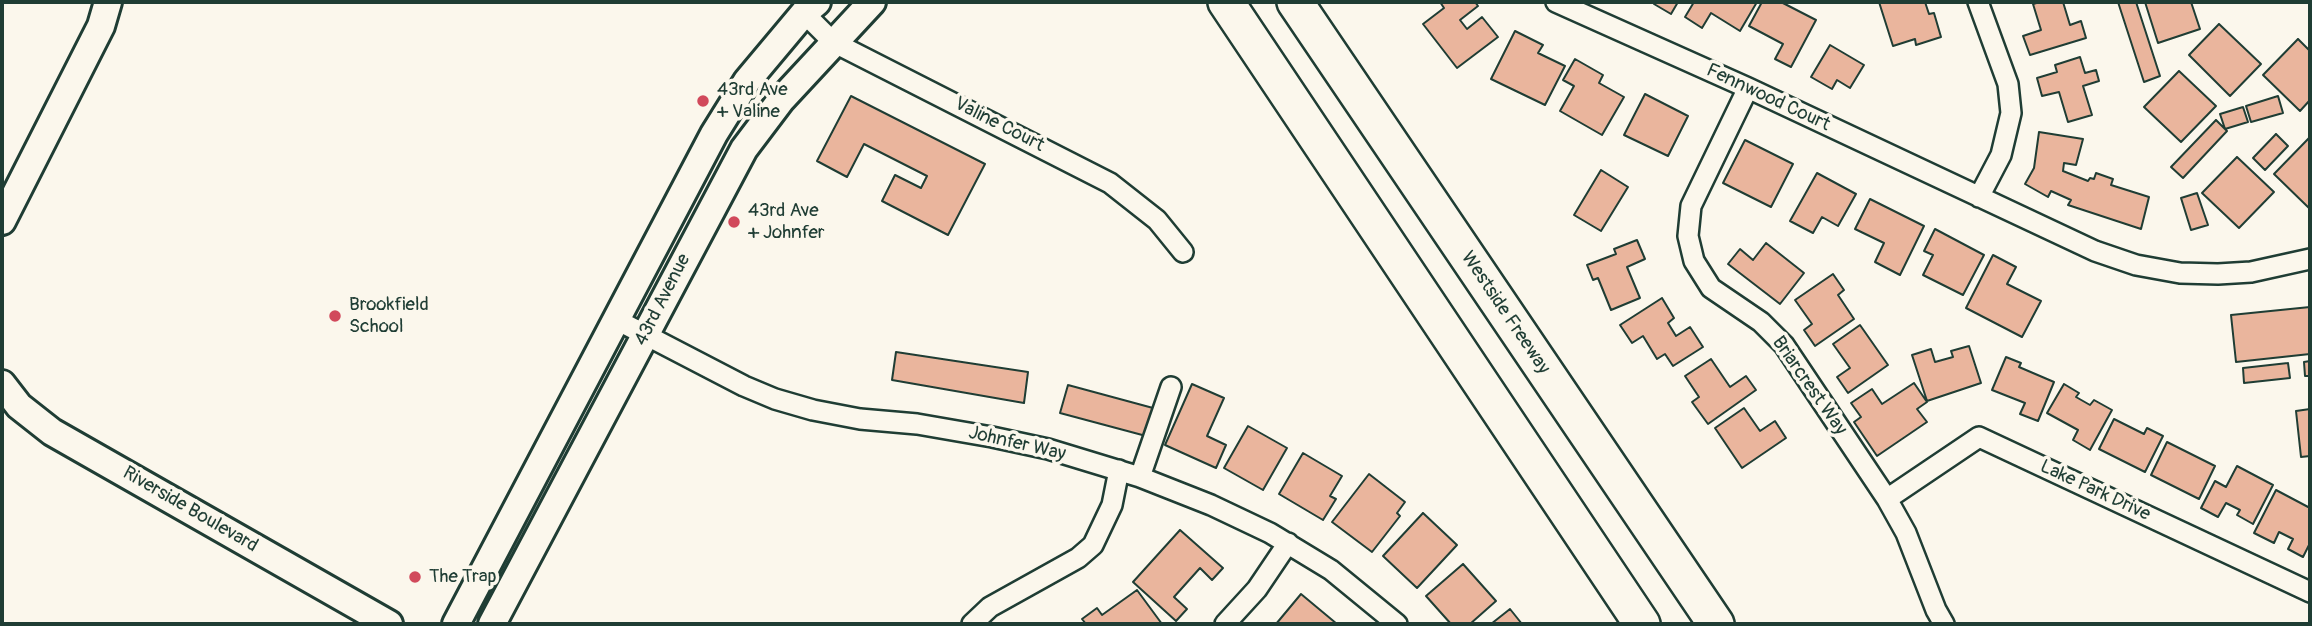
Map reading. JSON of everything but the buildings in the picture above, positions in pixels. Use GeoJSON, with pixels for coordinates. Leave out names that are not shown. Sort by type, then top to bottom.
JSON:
{"type":"FeatureCollection","features":[{"type":"Feature","properties":{"kind":"highway"},"geometry":{"type":"LineString","coordinates":[[1226,2],[1642,624]]}},
{"type":"Feature","properties":{"kind":"highway","name":"Westside Freeway"},"geometry":{"type":"LineString","coordinates":[[1295,2],[1716,624]]}},
{"type":"Feature","properties":{"kind":"main road"},"geometry":{"type":"LineString","coordinates":[[2,221],[101,26],[108,2]]}},
{"type":"Feature","properties":{"kind":"main road","name":"43rd Avenue"},"geometry":{"type":"LineString","coordinates":[[492,624],[744,149],[781,100],[872,2]]}},
{"type":"Feature","properties":{"kind":"main road","name":"43rd Avenue"},"geometry":{"type":"LineString","coordinates":[[456,624],[694,170],[747,81],[811,8]]}},
{"type":"Feature","properties":{"kind":"main road","name":"Riverside Boulevard"},"geometry":{"type":"LineString","coordinates":[[2,384],[19,406],[51,432],[389,624]]}},
{"type":"Feature","properties":{"kind":"street","name":"Fennwood Court"},"geometry":{"type":"LineString","coordinates":[[1556,2],[1748,88],[2095,251],[2136,265],[2180,273],[2218,274],[2251,272],[2310,259]]}},
{"type":"Feature","properties":{"kind":"street"},"geometry":{"type":"LineString","coordinates":[[1978,2],[2008,84],[2011,113],[2001,155],[1979,197]]}},
{"type":"Feature","properties":{"kind":"street","name":"Valine Court"},"geometry":{"type":"LineString","coordinates":[[811,8],[833,42],[1110,183],[1157,220],[1183,252]]}},
{"type":"Feature","properties":{"kind":"street","name":"Briarcrest Way"},"geometry":{"type":"LineString","coordinates":[[1748,88],[1691,206],[1688,236],[1693,261],[1711,288],[1761,322],[1784,345],[1887,499],[1906,533],[1944,624]]}},
{"type":"Feature","properties":{"kind":"street","name":"Johnfer Way"},"geometry":{"type":"LineString","coordinates":[[615,319],[744,386],[813,410],[992,437],[1048,449],[1140,477],[1211,505],[1288,543],[1331,570],[1397,624]]}},
{"type":"Feature","properties":{"kind":"street"},"geometry":{"type":"LineString","coordinates":[[1140,477],[1171,387]]}},
{"type":"Feature","properties":{"kind":"street","name":"Lake Park Drive"},"geometry":{"type":"LineString","coordinates":[[1887,499],[1979,438],[2310,592]]}},
{"type":"Feature","properties":{"kind":"street"},"geometry":{"type":"LineString","coordinates":[[972,624],[990,607],[1079,558],[1093,545],[1112,505],[1119,470]]}},
{"type":"Feature","properties":{"kind":"street"},"geometry":{"type":"LineString","coordinates":[[1225,624],[1257,589],[1288,543]]}},
{"type":"Feature","properties":{"kind":"place","name":"43rd Ave + Valine"},"geometry":{"type":"Point","coordinates":[703,101]}},
{"type":"Feature","properties":{"kind":"place","name":"43rd Ave + Johnfer"},"geometry":{"type":"Point","coordinates":[734,222]}},
{"type":"Feature","properties":{"kind":"place","name":"Brookfield School"},"geometry":{"type":"Point","coordinates":[335,316]}},
{"type":"Feature","properties":{"kind":"place","name":"The Trap"},"geometry":{"type":"Point","coordinates":[415,577]}}]}
